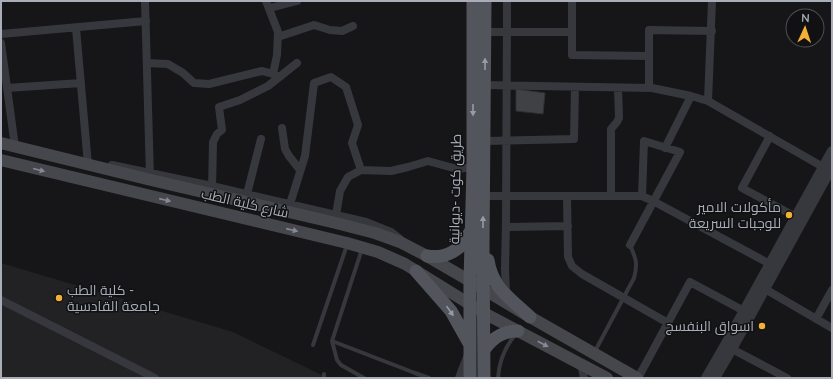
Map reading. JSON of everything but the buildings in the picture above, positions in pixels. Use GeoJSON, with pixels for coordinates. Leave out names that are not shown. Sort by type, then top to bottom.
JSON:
{"type":"FeatureCollection","features":[{"type":"Feature","properties":{"kind":"main road","name":"طريق كوت -ديوانية"},"geometry":{"type":"LineString","coordinates":[[470,378],[470,232],[473,167],[473,1]]}},
{"type":"Feature","properties":{"kind":"main road","name":"طريق كوت -ديوانية"},"geometry":{"type":"LineString","coordinates":[[484,378],[483,196],[485,1]]}},
{"type":"Feature","properties":{"kind":"main road","name":"شارع كلية الطب"},"geometry":{"type":"LineString","coordinates":[[1,144],[15,144],[212,190],[259,206],[375,233],[400,242],[638,378]]}},
{"type":"Feature","properties":{"kind":"main road","name":"شارع كلية الطب"},"geometry":{"type":"LineString","coordinates":[[1,160],[363,247],[392,258],[484,313],[607,378]]}},
{"type":"Feature","properties":{"kind":"main road"},"geometry":{"type":"LineString","coordinates":[[256,222],[259,206]]}},
{"type":"Feature","properties":{"kind":"main road"},"geometry":{"type":"LineString","coordinates":[[426,256],[439,257],[456,251],[470,232]]}},
{"type":"Feature","properties":{"kind":"main road"},"geometry":{"type":"LineString","coordinates":[[483,244],[494,280],[498,287],[530,317]]}},
{"type":"Feature","properties":{"kind":"main road"},"geometry":{"type":"LineString","coordinates":[[416,271],[451,311],[470,348]]}},
{"type":"Feature","properties":{"kind":"main road"},"geometry":{"type":"LineString","coordinates":[[484,350],[498,335],[510,331],[518,331]]}},
{"type":"Feature","properties":{"kind":"street"},"geometry":{"type":"LineString","coordinates":[[145,1],[150,176]]}},
{"type":"Feature","properties":{"kind":"street"},"geometry":{"type":"LineString","coordinates":[[277,75],[278,32],[268,5],[297,1]]}},
{"type":"Feature","properties":{"kind":"street"},"geometry":{"type":"LineString","coordinates":[[507,1],[505,268],[507,296]]}},
{"type":"Feature","properties":{"kind":"street"},"geometry":{"type":"LineString","coordinates":[[572,1],[572,55],[649,56]]}},
{"type":"Feature","properties":{"kind":"street"},"geometry":{"type":"LineString","coordinates":[[708,101],[712,1]]}},
{"type":"Feature","properties":{"kind":"street"},"geometry":{"type":"LineString","coordinates":[[1,34],[146,21]]}},
{"type":"Feature","properties":{"kind":"street"},"geometry":{"type":"LineString","coordinates":[[278,37],[314,25],[330,30],[342,31],[353,26]]}},
{"type":"Feature","properties":{"kind":"street"},"geometry":{"type":"LineString","coordinates":[[76,28],[88,162]]}},
{"type":"Feature","properties":{"kind":"street"},"geometry":{"type":"LineString","coordinates":[[649,88],[649,30],[712,31]]}},
{"type":"Feature","properties":{"kind":"street"},"geometry":{"type":"LineString","coordinates":[[485,32],[572,32]]}},
{"type":"Feature","properties":{"kind":"street"},"geometry":{"type":"LineString","coordinates":[[1,43],[15,144],[1,140]]}},
{"type":"Feature","properties":{"kind":"street"},"geometry":{"type":"LineString","coordinates":[[147,63],[168,64],[183,73],[194,83],[209,84],[262,72],[277,75]]}},
{"type":"Feature","properties":{"kind":"street"},"geometry":{"type":"LineString","coordinates":[[297,63],[277,75],[268,86],[240,100],[219,107],[222,130],[217,134],[213,142],[212,190],[247,194],[366,222],[391,232],[413,249]]}},
{"type":"Feature","properties":{"kind":"street"},"geometry":{"type":"LineString","coordinates":[[290,204],[305,156],[314,83],[331,77],[346,87],[358,125],[352,143],[360,170]]}},
{"type":"Feature","properties":{"kind":"street"},"geometry":{"type":"LineString","coordinates":[[7,88],[81,83]]}},
{"type":"Feature","properties":{"kind":"street"},"geometry":{"type":"LineString","coordinates":[[485,85],[649,88],[691,96],[708,101],[830,168]]}},
{"type":"Feature","properties":{"kind":"street"},"geometry":{"type":"LineString","coordinates":[[484,141],[574,139],[575,87]]}},
{"type":"Feature","properties":{"kind":"street"},"geometry":{"type":"LineString","coordinates":[[611,196],[611,129],[619,118],[618,88]]}},
{"type":"Feature","properties":{"kind":"street"},"geometry":{"type":"LineString","coordinates":[[665,148],[691,96]]}},
{"type":"Feature","properties":{"kind":"street"},"geometry":{"type":"LineString","coordinates":[[282,128],[285,149],[300,170]]}},
{"type":"Feature","properties":{"kind":"street"},"geometry":{"type":"LineString","coordinates":[[770,136],[742,188],[796,217]]}},
{"type":"Feature","properties":{"kind":"street"},"geometry":{"type":"LineString","coordinates":[[247,194],[261,139]]}},
{"type":"Feature","properties":{"kind":"street"},"geometry":{"type":"LineString","coordinates":[[630,245],[680,152],[644,141],[642,196]]}},
{"type":"Feature","properties":{"kind":"street"},"geometry":{"type":"LineString","coordinates":[[715,378],[765,290],[830,168],[832,151]]}},
{"type":"Feature","properties":{"kind":"street"},"geometry":{"type":"LineString","coordinates":[[336,215],[340,191],[348,177],[360,170],[391,171],[428,160],[457,169],[473,167]]}},
{"type":"Feature","properties":{"kind":"street"},"geometry":{"type":"LineString","coordinates":[[706,378],[796,217],[830,168]]}},
{"type":"Feature","properties":{"kind":"street"},"geometry":{"type":"LineString","coordinates":[[483,196],[642,196],[770,264]]}},
{"type":"Feature","properties":{"kind":"street"},"geometry":{"type":"LineString","coordinates":[[567,196],[568,257],[572,266],[582,274],[668,323]]}},
{"type":"Feature","properties":{"kind":"street"},"geometry":{"type":"LineString","coordinates":[[506,227],[568,226]]}},
{"type":"Feature","properties":{"kind":"street"},"geometry":{"type":"LineString","coordinates":[[638,378],[690,282],[744,311]]}},
{"type":"Feature","properties":{"kind":"street"},"geometry":{"type":"LineString","coordinates":[[765,290],[832,328]]}},
{"type":"Feature","properties":{"kind":"street"},"geometry":{"type":"LineString","coordinates":[[816,319],[832,290]]}},
{"type":"Feature","properties":{"kind":"street"},"geometry":{"type":"LineString","coordinates":[[1,300],[155,378]]}},
{"type":"Feature","properties":{"kind":"street"},"geometry":{"type":"LineString","coordinates":[[459,378],[462,366],[470,348]]}},
{"type":"Feature","properties":{"kind":"street"},"geometry":{"type":"LineString","coordinates":[[732,349],[787,378]]}},
{"type":"Feature","properties":{"kind":"street"},"geometry":{"type":"LineString","coordinates":[[581,364],[584,378]]}},
{"type":"Feature","properties":{"kind":"lane"},"geometry":{"type":"LineString","coordinates":[[313,345],[348,243]]}},
{"type":"Feature","properties":{"kind":"lane"},"geometry":{"type":"LineString","coordinates":[[594,353],[624,298],[637,269],[636,261],[630,245]]}},
{"type":"Feature","properties":{"kind":"lane"},"geometry":{"type":"LineString","coordinates":[[363,247],[332,341],[337,360],[341,365],[364,378]]}},
{"type":"Feature","properties":{"kind":"lane"},"geometry":{"type":"LineString","coordinates":[[498,378],[501,360],[505,350],[518,331]]}},
{"type":"Feature","properties":{"kind":"lane"},"geometry":{"type":"LineString","coordinates":[[332,341],[415,374],[430,378]]}},
{"type":"Feature","properties":{"kind":"lane"},"geometry":{"type":"LineString","coordinates":[[412,378],[415,374]]}},
{"type":"Feature","properties":{"kind":"shaded area","name":"كلية الطب - جامعة القادسية"},"geometry":{"type":"Polygon","coordinates":[[[1,263],[233,332],[328,378],[1,378],[1,263]]]}},
{"type":"Feature","properties":{"kind":"place","name":"مأكولات الامير للوجبات السريعة"},"geometry":{"type":"Point","coordinates":[789,215]}},
{"type":"Feature","properties":{"kind":"place","name":"كلية الطب - جامعة القادسية"},"geometry":{"type":"Point","coordinates":[59,298]}},
{"type":"Feature","properties":{"kind":"place","name":"اسواق البنفسج"},"geometry":{"type":"Point","coordinates":[762,326]}}]}
